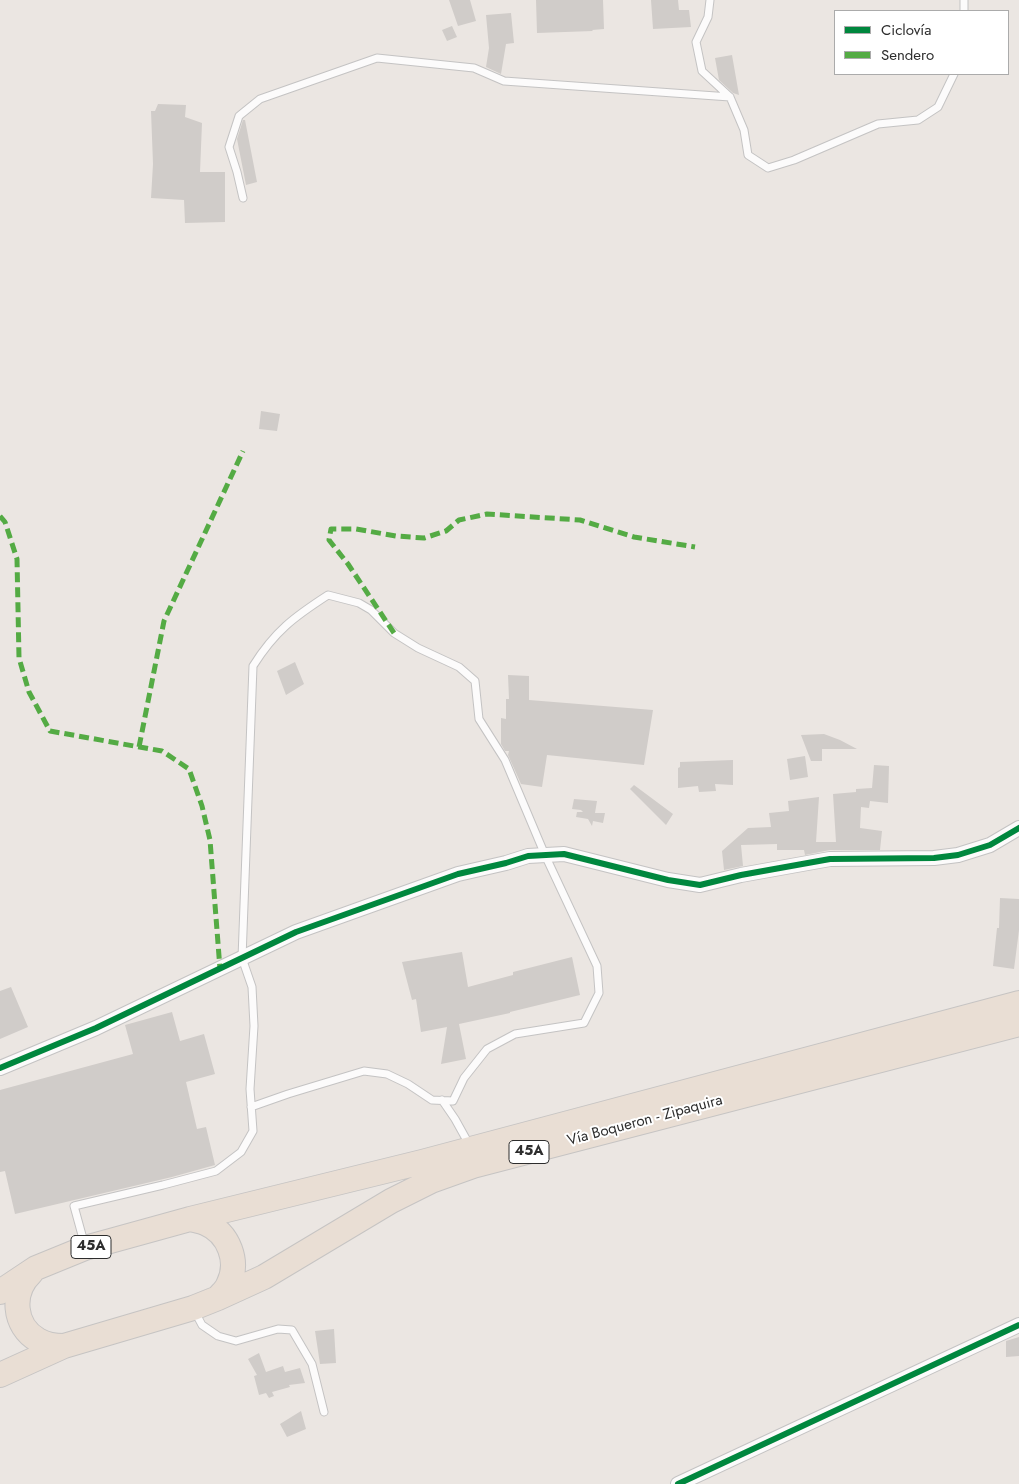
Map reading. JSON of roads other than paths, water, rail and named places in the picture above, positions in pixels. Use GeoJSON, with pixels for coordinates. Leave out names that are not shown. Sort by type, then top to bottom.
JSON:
{"type":"FeatureCollection","features":[{"type":"Feature","properties":{"kind":"highway","name":"Vía Boqueron - Zipaquira"},"geometry":{"type":"LineString","coordinates":[[190,1219],[471,1149],[1019,1004]]}},
{"type":"Feature","properties":{"kind":"highway","name":"Vía Boqueron - Zipaquira"},"geometry":{"type":"LineString","coordinates":[[64,1346],[193,1308],[218,1298],[264,1277],[391,1201],[430,1181],[473,1166],[1019,1024]]}},
{"type":"Feature","properties":{"kind":"highway"},"geometry":{"type":"LineString","coordinates":[[190,1219],[205,1222],[218,1230],[227,1242],[232,1256],[233,1272],[228,1286],[218,1298]]}},
{"type":"Feature","properties":{"kind":"highway","name":"45A"},"geometry":{"type":"LineString","coordinates":[[0,1292],[36,1268],[85,1248],[190,1219]]}},
{"type":"Feature","properties":{"kind":"highway"},"geometry":{"type":"LineString","coordinates":[[36,1268],[25,1278],[19,1290],[16,1304],[19,1318],[26,1331],[37,1340],[50,1346],[64,1346]]}},
{"type":"Feature","properties":{"kind":"highway","name":"45A"},"geometry":{"type":"LineString","coordinates":[[0,1376],[64,1346]]}},
{"type":"Feature","properties":{"kind":"street"},"geometry":{"type":"LineString","coordinates":[[0,1068],[96,1028],[296,932],[458,874],[528,856],[564,854],[668,880],[700,885],[740,875],[830,859],[934,858],[958,855],[990,845],[1019,828]]}},
{"type":"Feature","properties":{"kind":"street"},"geometry":{"type":"LineString","coordinates":[[678,1484],[1019,1325]]}},
{"type":"Feature","properties":{"kind":"lane"},"geometry":{"type":"LineString","coordinates":[[710,0],[708,17],[696,42],[702,71],[730,97],[744,130],[748,155],[768,168],[794,160],[878,124],[918,120],[938,107],[954,75]]}},
{"type":"Feature","properties":{"kind":"lane"},"geometry":{"type":"LineString","coordinates":[[243,198],[229,147],[239,116],[260,99],[377,58],[474,68],[504,81],[730,97]]}},
{"type":"Feature","properties":{"kind":"lane"},"geometry":{"type":"LineString","coordinates":[[85,1248],[74,1206],[216,1171],[241,1152],[253,1131],[251,1107],[250,1088],[254,1026],[252,987],[242,958],[253,666],[263,650],[283,627],[328,595],[359,603],[370,610],[394,633],[418,648],[459,667],[476,681],[480,719],[505,760],[597,966],[598,993],[584,1023],[515,1034],[487,1049],[464,1078],[452,1101],[432,1100],[408,1084],[387,1074],[364,1071],[251,1107]]}},
{"type":"Feature","properties":{"kind":"lane"},"geometry":{"type":"LineString","coordinates":[[442,1100],[455,1119],[471,1149]]}},
{"type":"Feature","properties":{"kind":"lane"},"geometry":{"type":"LineString","coordinates":[[193,1308],[202,1325],[218,1336],[236,1341],[278,1329],[292,1330],[312,1364],[324,1412]]}}]}
